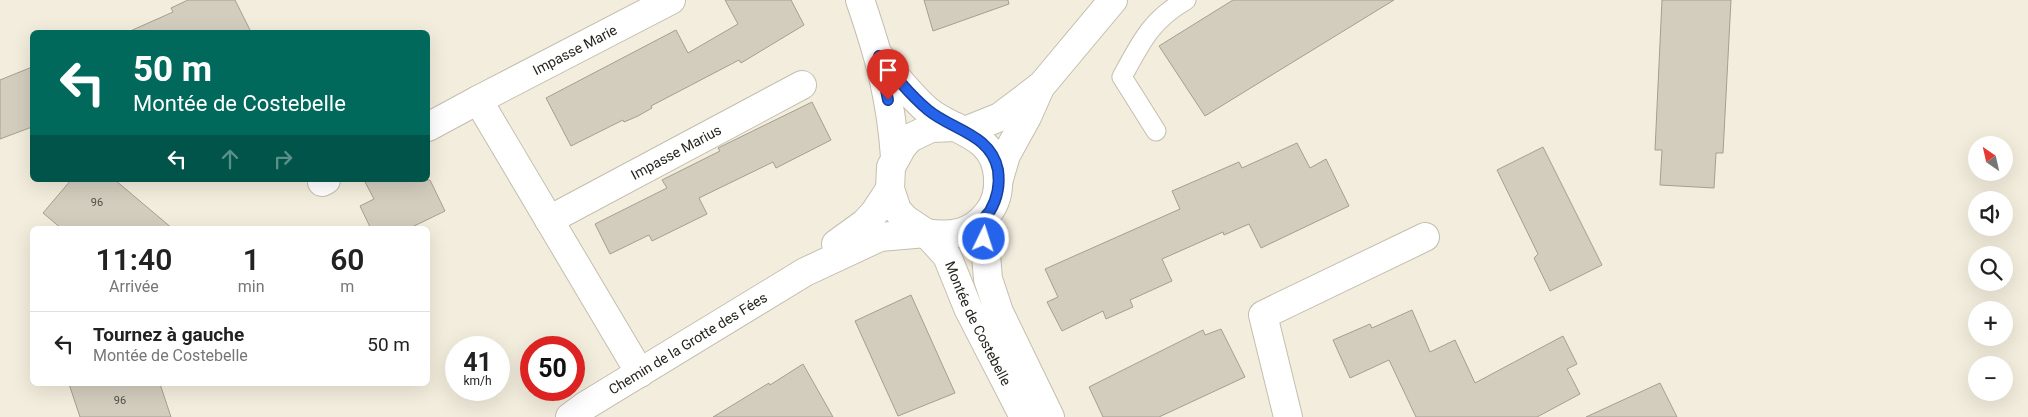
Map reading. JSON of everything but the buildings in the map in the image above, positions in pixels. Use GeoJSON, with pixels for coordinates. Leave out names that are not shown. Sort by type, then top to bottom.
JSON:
{"type":"FeatureCollection","features":[{"type":"Feature","properties":{"kind":"street","name":"Impasse Marie"},"geometry":{"type":"LineString","coordinates":[[478,100],[671,0]]}},
{"type":"Feature","properties":{"kind":"street","name":"Montée de Costebelle"},"geometry":{"type":"LineString","coordinates":[[860,0],[879,56],[893,120],[895,157]]}},
{"type":"Feature","properties":{"kind":"street"},"geometry":{"type":"LineString","coordinates":[[961,129],[1000,116],[1042,84],[1113,0]]}},
{"type":"Feature","properties":{"kind":"street","name":"Montée de Costebelle"},"geometry":{"type":"LineString","coordinates":[[879,56],[918,101],[942,120],[980,140],[988,149],[998,170],[994,202],[983,219],[964,232],[941,235],[926,233]]}},
{"type":"Feature","properties":{"kind":"street"},"geometry":{"type":"LineString","coordinates":[[998,182],[1006,155],[1028,117],[1042,84]]}},
{"type":"Feature","properties":{"kind":"street","name":"Impasse Marius"},"geometry":{"type":"LineString","coordinates":[[549,220],[802,85]]}},
{"type":"Feature","properties":{"kind":"street"},"geometry":{"type":"LineString","coordinates":[[430,126],[478,100],[640,373]]}},
{"type":"Feature","properties":{"kind":"street","name":"Montée de Costebelle"},"geometry":{"type":"LineString","coordinates":[[961,129],[937,127],[920,132],[910,138],[895,157],[891,167],[890,189],[897,210],[905,219],[926,233],[947,256],[968,308],[1024,417]]}},
{"type":"Feature","properties":{"kind":"street","name":"Chemin de la Grotte des Fées"},"geometry":{"type":"LineString","coordinates":[[805,272],[841,240],[865,223],[875,212],[890,189]]}},
{"type":"Feature","properties":{"kind":"street","name":"Montée de Costebelle"},"geometry":{"type":"LineString","coordinates":[[983,219],[988,279],[998,312],[1050,417]]}},
{"type":"Feature","properties":{"kind":"street","name":"Chemin de la Grotte des Fées"},"geometry":{"type":"LineString","coordinates":[[570,417],[805,272],[880,237],[926,233]]}},
{"type":"Feature","properties":{"kind":"street"},"geometry":{"type":"LineString","coordinates":[[1288,417],[1264,315],[1425,237]]}},
{"type":"Feature","properties":{"kind":"lane"},"geometry":{"type":"LineString","coordinates":[[1156,131],[1122,76],[1144,36],[1171,9],[1186,0]]}},
{"type":"Feature","properties":{"kind":"route"},"geometry":{"type":"LineString","coordinates":[[888,100],[879,56],[902,86],[929,111],[980,140],[988,149],[998,170],[998,182],[994,202],[983,219],[984,239]]}}]}
